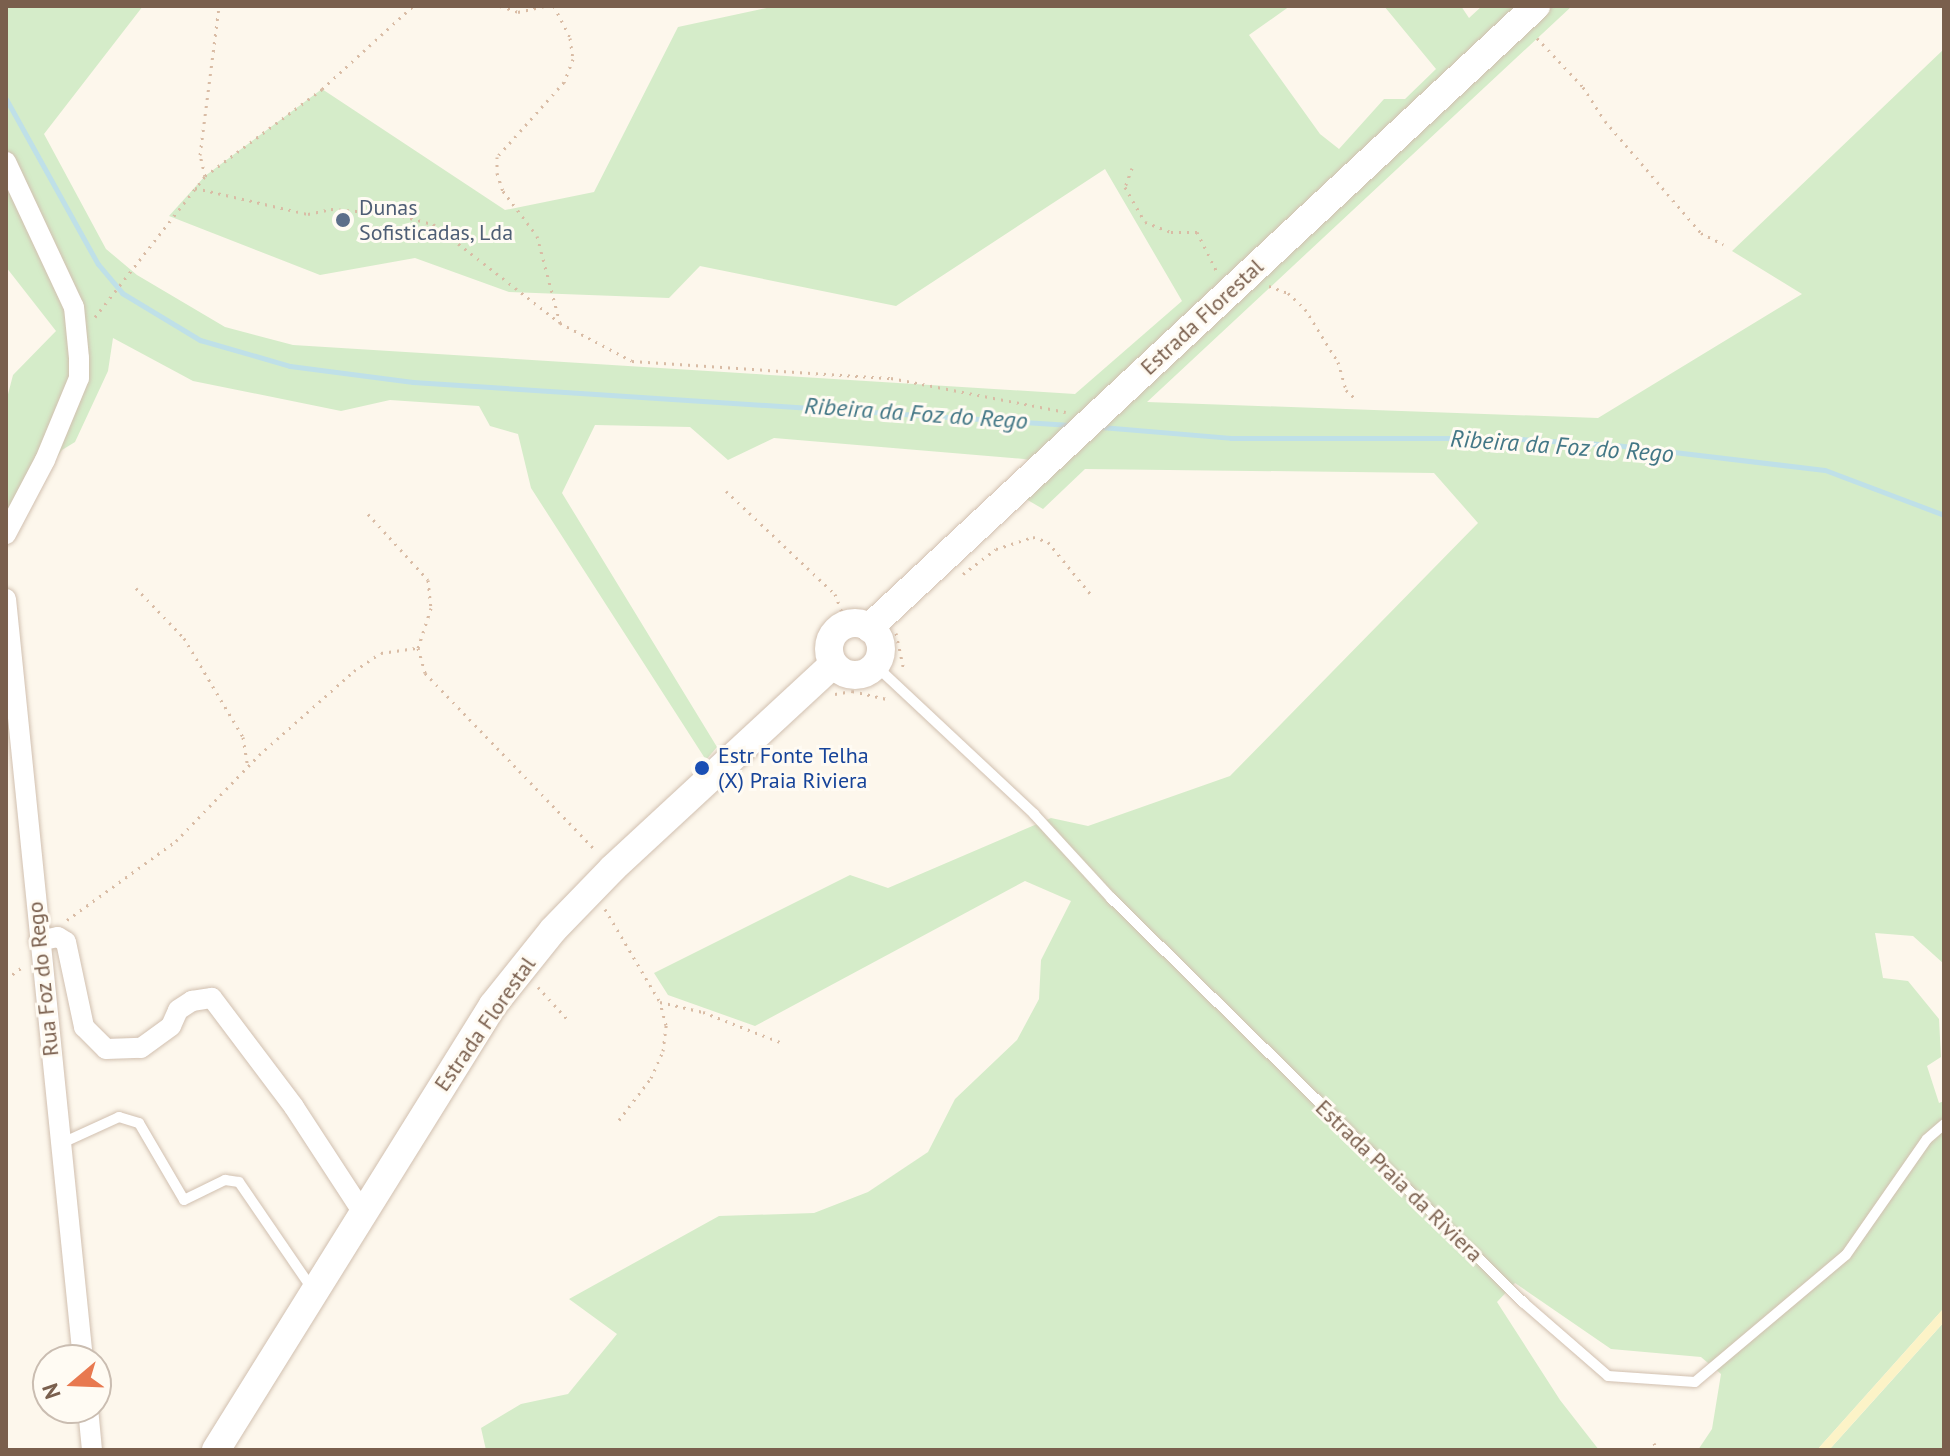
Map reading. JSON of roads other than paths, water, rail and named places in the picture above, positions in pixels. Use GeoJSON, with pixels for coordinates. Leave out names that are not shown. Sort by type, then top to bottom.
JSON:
{"type":"FeatureCollection","features":[{"type":"Feature","properties":{"kind":"main road","name":"Estrada Florestal"},"geometry":{"type":"LineString","coordinates":[[858,626],[1100,412],[1526,15]]}},
{"type":"Feature","properties":{"kind":"main road"},"geometry":{"type":"LineString","coordinates":[[858,626],[880,645],[875,665],[854,675],[833,664],[831,641],[858,626]]}},
{"type":"Feature","properties":{"kind":"main road","name":"Estrada Florestal"},"geometry":{"type":"LineString","coordinates":[[216,1450],[459,1055],[522,970],[613,868],[833,664]]}},
{"type":"Feature","properties":{"kind":"street"},"geometry":{"type":"LineString","coordinates":[[6,162],[74,307],[79,337],[79,378],[45,460],[6,534]]}},
{"type":"Feature","properties":{"kind":"street","name":"Rua Foz do Rego"},"geometry":{"type":"LineString","coordinates":[[6,599],[81,1344]]}},
{"type":"Feature","properties":{"kind":"street"},"geometry":{"type":"LineString","coordinates":[[39,938],[58,937],[66,942],[84,1027],[106,1049],[141,1048],[171,1026],[178,1010],[192,1001],[212,998],[294,1107],[363,1213]]}},
{"type":"Feature","properties":{"kind":"street"},"geometry":{"type":"LineString","coordinates":[[90,1424],[92,1450]]}},
{"type":"Feature","properties":{"kind":"lane","name":"Estrada Praia da Riviera"},"geometry":{"type":"LineString","coordinates":[[875,665],[1034,814],[1111,898],[1524,1303],[1608,1376],[1695,1382],[1846,1255],[1927,1139],[1944,1124]]}},
{"type":"Feature","properties":{"kind":"lane"},"geometry":{"type":"LineString","coordinates":[[60,1144],[119,1117],[139,1123],[184,1200],[225,1180],[239,1182],[314,1292]]}},
{"type":"Feature","properties":{"kind":"waterway","name":"Ribeira da Foz do Rego"},"geometry":{"type":"LineString","coordinates":[[6,99],[98,264],[122,293],[200,340],[290,366],[413,382],[1071,425]]}},
{"type":"Feature","properties":{"kind":"waterway","name":"Ribeira da Foz do Rego"},"geometry":{"type":"LineString","coordinates":[[1101,427],[1231,438],[1506,438],[1615,445],[1825,470],[1944,515]]}},
{"type":"Feature","properties":{"kind":"place","name":"Dunas Sofisticadas, Lda"},"geometry":{"type":"Point","coordinates":[343,220]}},
{"type":"Feature","properties":{"kind":"place","name":"Estr Fonte Telha (X) Praia Riviera"},"geometry":{"type":"Point","coordinates":[702,768]}}]}
